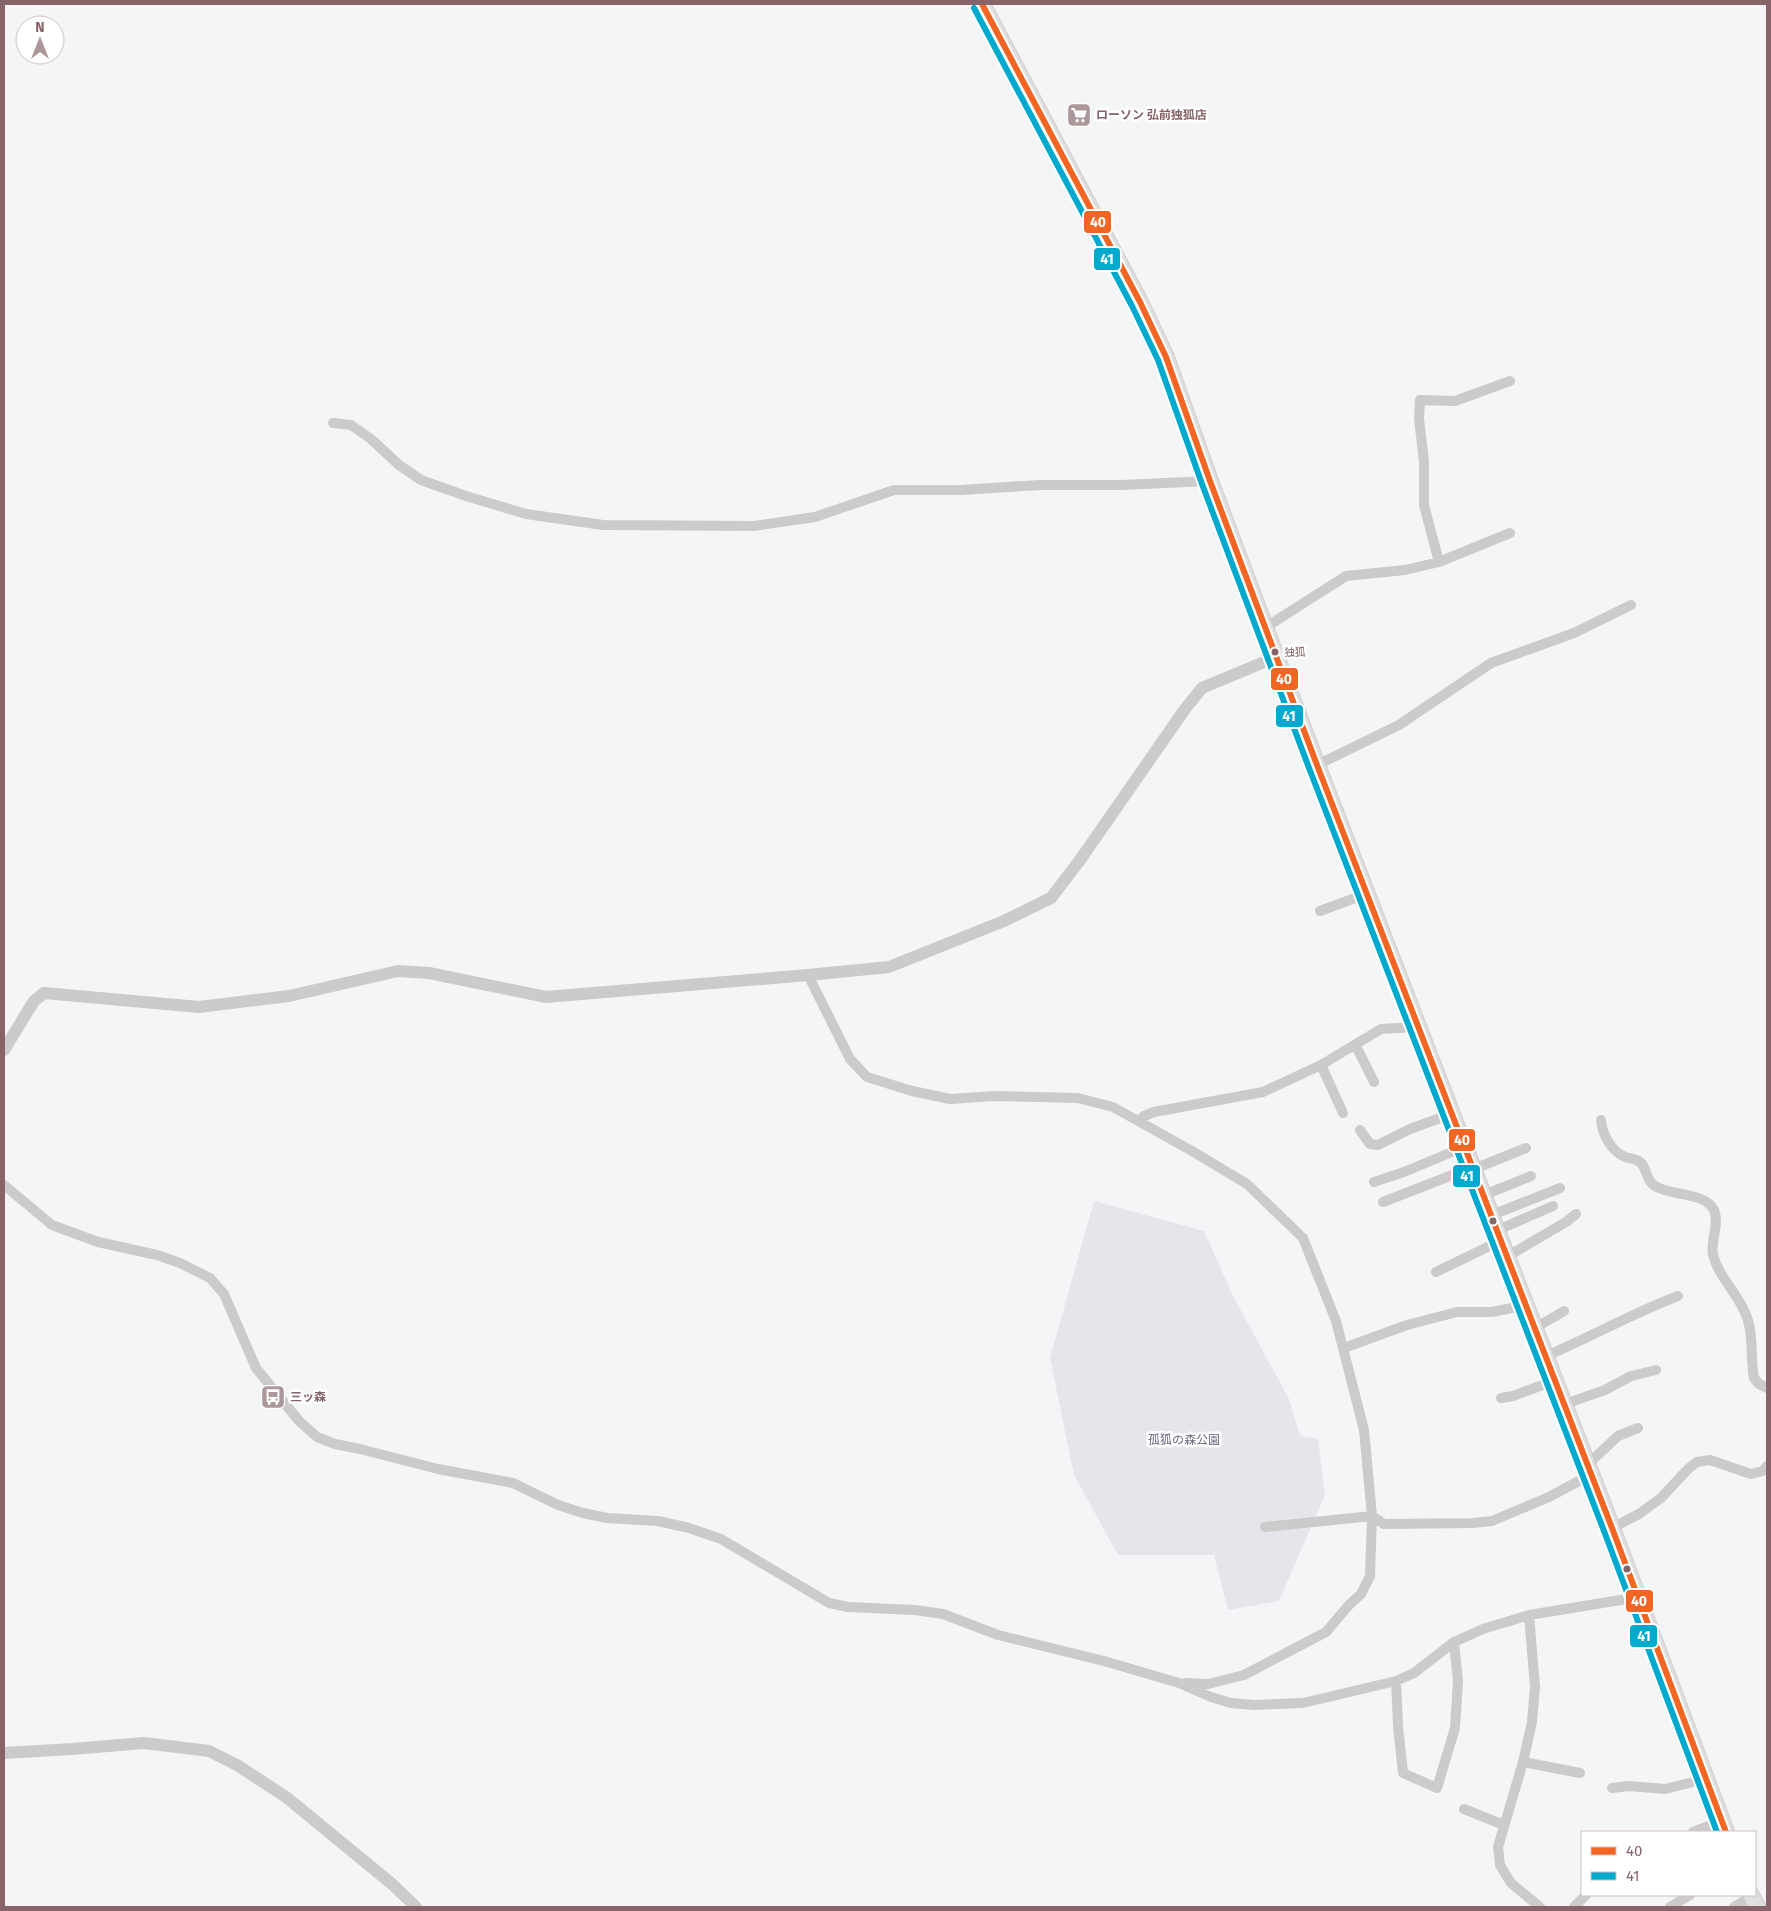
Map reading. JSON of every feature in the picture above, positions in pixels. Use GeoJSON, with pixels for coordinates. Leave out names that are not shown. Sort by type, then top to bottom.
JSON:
{"type":"FeatureCollection","features":[{"type":"Feature","properties":{"kind":"main road"},"geometry":{"type":"LineString","coordinates":[[982,4],[1158,339],[1366,894],[1556,1380],[1724,1827]]}},
{"type":"Feature","properties":{"kind":"street"},"geometry":{"type":"LineString","coordinates":[[1439,562],[1424,505],[1424,461],[1419,419],[1420,400],[1456,401],[1510,381]]}},
{"type":"Feature","properties":{"kind":"street"},"geometry":{"type":"LineString","coordinates":[[333,423],[352,424],[399,465],[420,480],[526,514],[603,525],[754,526],[815,517],[894,490],[960,490],[1040,485],[1121,485],[1210,481]]}},
{"type":"Feature","properties":{"kind":"street"},"geometry":{"type":"LineString","coordinates":[[1266,627],[1346,576],[1405,570],[1439,562],[1510,533]]}},
{"type":"Feature","properties":{"kind":"street"},"geometry":{"type":"LineString","coordinates":[[1317,765],[1399,724],[1463,684],[1491,663],[1574,633],[1631,605]]}},
{"type":"Feature","properties":{"kind":"street"},"geometry":{"type":"LineString","coordinates":[[4,1050],[34,1001],[44,993],[199,1007],[289,996],[398,971],[429,973],[546,996],[808,976],[889,967],[1004,921],[1051,898],[1080,860],[1185,709],[1202,688],[1276,657]]}},
{"type":"Feature","properties":{"kind":"street"},"geometry":{"type":"LineString","coordinates":[[1320,911],[1366,894]]}},
{"type":"Feature","properties":{"kind":"street"},"geometry":{"type":"LineString","coordinates":[[808,976],[850,1059],[867,1077],[912,1091],[950,1098],[994,1096],[1078,1098],[1113,1107],[1247,1184],[1303,1238],[1320,1277],[1344,1348],[1352,1389],[1364,1430],[1372,1516],[1370,1576],[1361,1594],[1326,1632],[1244,1675],[1208,1684],[1179,1683]]}},
{"type":"Feature","properties":{"kind":"street"},"geometry":{"type":"LineString","coordinates":[[1139,1121],[1144,1116],[1154,1112],[1262,1092],[1321,1065],[1356,1046],[1372,1033],[1381,1029],[1417,1027]]}},
{"type":"Feature","properties":{"kind":"street"},"geometry":{"type":"LineString","coordinates":[[1356,1046],[1374,1082]]}},
{"type":"Feature","properties":{"kind":"street"},"geometry":{"type":"LineString","coordinates":[[1321,1065],[1343,1113]]}},
{"type":"Feature","properties":{"kind":"street"},"geometry":{"type":"LineString","coordinates":[[1360,1130],[1370,1144],[1378,1144],[1410,1129],[1451,1114]]}},
{"type":"Feature","properties":{"kind":"street"},"geometry":{"type":"LineString","coordinates":[[1601,1120],[1609,1143],[1615,1151],[1642,1164],[1649,1180],[1655,1186],[1684,1196],[1698,1198],[1706,1202],[1714,1210],[1716,1220],[1713,1253],[1720,1274],[1737,1296],[1748,1319],[1754,1378],[1759,1384],[1767,1388]]}},
{"type":"Feature","properties":{"kind":"street"},"geometry":{"type":"LineString","coordinates":[[1374,1182],[1404,1172],[1464,1147]]}},
{"type":"Feature","properties":{"kind":"street"},"geometry":{"type":"LineString","coordinates":[[1383,1202],[1526,1148]]}},
{"type":"Feature","properties":{"kind":"street"},"geometry":{"type":"LineString","coordinates":[[1484,1195],[1531,1176]]}},
{"type":"Feature","properties":{"kind":"street"},"geometry":{"type":"LineString","coordinates":[[4,1185],[52,1225],[98,1242],[158,1255],[210,1278],[224,1294],[256,1368],[299,1421],[317,1437],[335,1444],[438,1469],[513,1483],[550,1501],[583,1513],[607,1518],[658,1521],[689,1528],[721,1539],[829,1603],[848,1607],[916,1610],[943,1614],[998,1635],[1104,1661],[1179,1683],[1211,1697],[1231,1703],[1254,1705],[1304,1703],[1396,1681],[1414,1672],[1454,1642],[1483,1629],[1529,1615],[1639,1597]]}},
{"type":"Feature","properties":{"kind":"street"},"geometry":{"type":"LineString","coordinates":[[1492,1215],[1560,1188]]}},
{"type":"Feature","properties":{"kind":"street"},"geometry":{"type":"LineString","coordinates":[[1436,1272],[1553,1206]]}},
{"type":"Feature","properties":{"kind":"street"},"geometry":{"type":"LineString","coordinates":[[1508,1256],[1566,1222],[1576,1214]]}},
{"type":"Feature","properties":{"kind":"street"},"geometry":{"type":"LineString","coordinates":[[1546,1356],[1624,1318],[1678,1296]]}},
{"type":"Feature","properties":{"kind":"street"},"geometry":{"type":"LineString","coordinates":[[1344,1348],[1407,1326],[1457,1312],[1492,1312],[1527,1305]]}},
{"type":"Feature","properties":{"kind":"street"},"geometry":{"type":"LineString","coordinates":[[1535,1328],[1564,1311]]}},
{"type":"Feature","properties":{"kind":"street"},"geometry":{"type":"LineString","coordinates":[[1565,1404],[1605,1390],[1632,1376],[1656,1370]]}},
{"type":"Feature","properties":{"kind":"street"},"geometry":{"type":"LineString","coordinates":[[1501,1398],[1513,1396],[1556,1380]]}},
{"type":"Feature","properties":{"kind":"street"},"geometry":{"type":"LineString","coordinates":[[1265,1527],[1372,1516],[1384,1524],[1492,1521],[1549,1496],[1590,1469],[1618,1436],[1638,1428]]}},
{"type":"Feature","properties":{"kind":"street"},"geometry":{"type":"LineString","coordinates":[[1612,1528],[1639,1514],[1661,1498],[1697,1462],[1710,1460],[1751,1474],[1766,1470]]}},
{"type":"Feature","properties":{"kind":"street"},"geometry":{"type":"LineString","coordinates":[[1529,1615],[1535,1687],[1532,1722],[1523,1762],[1498,1847],[1500,1865],[1511,1883],[1540,1907]]}},
{"type":"Feature","properties":{"kind":"street"},"geometry":{"type":"LineString","coordinates":[[1396,1681],[1403,1773],[1437,1788],[1455,1728],[1458,1681],[1454,1642]]}},
{"type":"Feature","properties":{"kind":"street"},"geometry":{"type":"LineString","coordinates":[[4,1753],[144,1743],[209,1751],[237,1765],[286,1797],[392,1884],[416,1907]]}},
{"type":"Feature","properties":{"kind":"street"},"geometry":{"type":"LineString","coordinates":[[1523,1762],[1580,1773]]}},
{"type":"Feature","properties":{"kind":"street"},"geometry":{"type":"LineString","coordinates":[[1612,1788],[1628,1786],[1665,1789],[1706,1779]]}},
{"type":"Feature","properties":{"kind":"street"},"geometry":{"type":"LineString","coordinates":[[1464,1809],[1504,1825]]}},
{"type":"Feature","properties":{"kind":"street"},"geometry":{"type":"LineString","coordinates":[[1699,1831],[1724,1827]]}},
{"type":"Feature","properties":{"kind":"street"},"geometry":{"type":"LineString","coordinates":[[1574,1907],[1585,1896]]}},
{"type":"Feature","properties":{"kind":"street"},"geometry":{"type":"LineString","coordinates":[[1670,1907],[1688,1896]]}},
{"type":"Feature","properties":{"kind":"street"},"geometry":{"type":"LineString","coordinates":[[1734,1907],[1753,1899]]}},
{"type":"Feature","properties":{"kind":"green space","name":"孤狐の森公園"},"geometry":{"type":"Polygon","coordinates":[[[1094,1201],[1204,1231],[1233,1296],[1289,1399],[1300,1436],[1318,1439],[1325,1495],[1279,1601],[1228,1610],[1214,1555],[1118,1555],[1074,1475],[1050,1358],[1094,1201]]]}},
{"type":"Feature","properties":{"kind":"transit line","name":"40"},"geometry":{"type":"LineString","coordinates":[[982,4],[1140,302],[1166,357],[1210,481],[1317,765],[1612,1528],[1726,1831]]}},
{"type":"Feature","properties":{"kind":"transit line","name":"41"},"geometry":{"type":"LineString","coordinates":[[974,8],[1132,306],[1158,360],[1202,484],[1309,768],[1604,1531],[1717,1831]]}},
{"type":"Feature","properties":{"kind":"place","name":"ローソン 弘前独狐店"},"geometry":{"type":"Point","coordinates":[1079,115]}},
{"type":"Feature","properties":{"kind":"place","name":"独狐"},"geometry":{"type":"Point","coordinates":[1275,652]}},
{"type":"Feature","properties":{"kind":"place","name":"三ッ森"},"geometry":{"type":"Point","coordinates":[273,1397]}}]}
